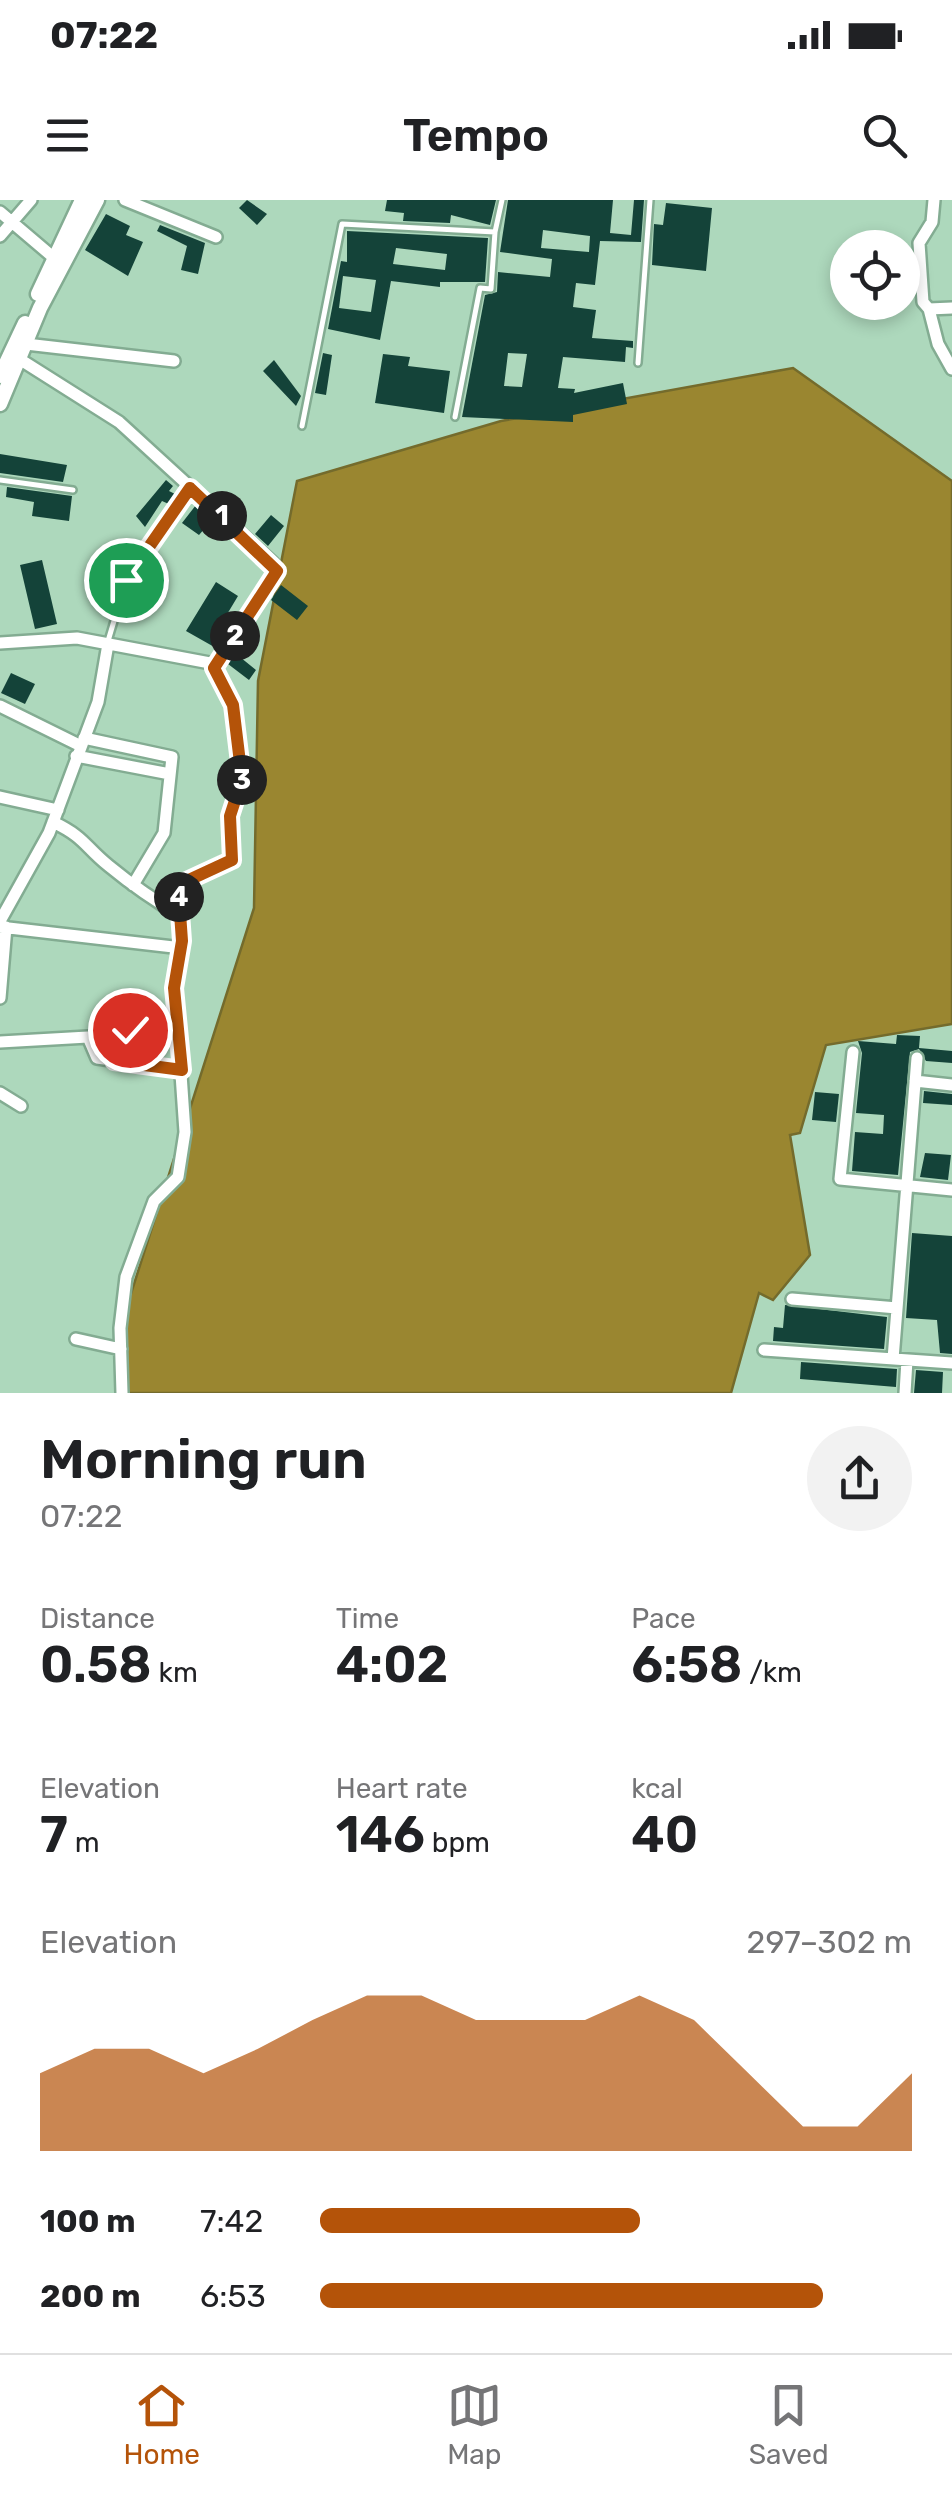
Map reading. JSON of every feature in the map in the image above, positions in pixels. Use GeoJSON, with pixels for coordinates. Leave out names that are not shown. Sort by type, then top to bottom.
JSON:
{"type":"FeatureCollection","features":[{"type":"Feature","properties":{"kind":"street"},"geometry":{"type":"LineString","coordinates":[[0,236],[31,200]]}},
{"type":"Feature","properties":{"kind":"street"},"geometry":{"type":"LineString","coordinates":[[0,404],[10,356],[26,344],[82,200]]}},
{"type":"Feature","properties":{"kind":"street"},"geometry":{"type":"LineString","coordinates":[[0,376],[59,262],[97,200]]}},
{"type":"Feature","properties":{"kind":"street"},"geometry":{"type":"LineString","coordinates":[[125,200],[152,205],[216,237]]}},
{"type":"Feature","properties":{"kind":"street"},"geometry":{"type":"LineString","coordinates":[[920,236],[932,222],[934,200]]}},
{"type":"Feature","properties":{"kind":"street"},"geometry":{"type":"LineString","coordinates":[[0,212],[59,262]]}},
{"type":"Feature","properties":{"kind":"street"},"geometry":{"type":"LineString","coordinates":[[920,274],[923,302],[929,309],[938,344],[952,368]]}},
{"type":"Feature","properties":{"kind":"street"},"geometry":{"type":"LineString","coordinates":[[929,309],[952,308]]}},
{"type":"Feature","properties":{"kind":"street"},"geometry":{"type":"LineString","coordinates":[[26,344],[174,361]]}},
{"type":"Feature","properties":{"kind":"street"},"geometry":{"type":"LineString","coordinates":[[10,356],[119,422],[277,571],[214,668]]}},
{"type":"Feature","properties":{"kind":"street"},"geometry":{"type":"LineString","coordinates":[[0,643],[59,637],[200,659],[214,668],[233,705],[242,779],[230,816],[232,858],[180,881],[182,948],[174,979],[185,1127],[178,1177],[154,1201],[122,1295],[122,1393]]}},
{"type":"Feature","properties":{"kind":"street"},"geometry":{"type":"LineString","coordinates":[[0,998],[2,925],[56,816],[98,702],[108,644]]}},
{"type":"Feature","properties":{"kind":"street"},"geometry":{"type":"LineString","coordinates":[[0,706],[80,746],[170,774]]}},
{"type":"Feature","properties":{"kind":"street"},"geometry":{"type":"LineString","coordinates":[[80,746],[169,755],[164,833],[132,885]]}},
{"type":"Feature","properties":{"kind":"street"},"geometry":{"type":"LineString","coordinates":[[0,798],[56,816],[86,839],[103,861],[132,885],[181,916]]}},
{"type":"Feature","properties":{"kind":"street"},"geometry":{"type":"LineString","coordinates":[[2,925],[112,936],[182,948]]}},
{"type":"Feature","properties":{"kind":"street"},"geometry":{"type":"LineString","coordinates":[[114,1061],[130,1030]]}},
{"type":"Feature","properties":{"kind":"street"},"geometry":{"type":"LineString","coordinates":[[0,1042],[88,1037],[95,1058],[182,1070]]}},
{"type":"Feature","properties":{"kind":"street"},"geometry":{"type":"LineString","coordinates":[[853,1052],[840,1178],[952,1190]]}},
{"type":"Feature","properties":{"kind":"street"},"geometry":{"type":"LineString","coordinates":[[905,1393],[897,1308],[917,1058]]}},
{"type":"Feature","properties":{"kind":"street"},"geometry":{"type":"LineString","coordinates":[[915,1081],[952,1085]]}},
{"type":"Feature","properties":{"kind":"street"},"geometry":{"type":"LineString","coordinates":[[0,1093],[21,1106]]}},
{"type":"Feature","properties":{"kind":"street"},"geometry":{"type":"LineString","coordinates":[[792,1299],[897,1308]]}},
{"type":"Feature","properties":{"kind":"street"},"geometry":{"type":"LineString","coordinates":[[76,1339],[120,1349]]}},
{"type":"Feature","properties":{"kind":"street"},"geometry":{"type":"LineString","coordinates":[[764,1350],[952,1363]]}},
{"type":"Feature","properties":{"kind":"lane"},"geometry":{"type":"LineString","coordinates":[[455,418],[480,288],[491,288],[502,200]]}},
{"type":"Feature","properties":{"kind":"lane"},"geometry":{"type":"LineString","coordinates":[[638,363],[650,200]]}},
{"type":"Feature","properties":{"kind":"lane"},"geometry":{"type":"LineString","coordinates":[[302,426],[342,224],[495,232]]}},
{"type":"Feature","properties":{"kind":"lane"},"geometry":{"type":"LineString","coordinates":[[0,480],[73,490]]}},
{"type":"Feature","properties":{"kind":"lane"},"geometry":{"type":"LineString","coordinates":[[108,644],[126,580],[190,488]]}},
{"type":"Feature","properties":{"kind":"shaded area"},"geometry":{"type":"Polygon","coordinates":[[[793,368],[952,481],[952,1024],[826,1045],[800,1133],[790,1135],[810,1255],[773,1300],[759,1293],[731,1393],[120,1393],[120,1328],[254,908],[258,681],[297,481],[501,421],[793,368]]]}},
{"type":"Feature","properties":{"kind":"building"},"geometry":{"type":"Polygon","coordinates":[[[247,200],[267,214],[257,225],[239,208],[247,200]]]}},
{"type":"Feature","properties":{"kind":"building"},"geometry":{"type":"Polygon","coordinates":[[[387,200],[496,200],[490,225],[451,215],[450,223],[403,221],[404,213],[385,211],[387,200]]]}},
{"type":"Feature","properties":{"kind":"building"},"geometry":{"type":"Polygon","coordinates":[[[508,200],[613,200],[610,233],[631,235],[634,200],[644,200],[641,242],[600,241],[595,285],[576,283],[573,307],[596,310],[592,338],[633,341],[633,348],[626,347],[625,362],[563,357],[558,388],[575,389],[574,393],[623,383],[627,404],[573,415],[573,422],[462,417],[485,295],[497,292],[498,272],[550,277],[552,259],[500,252],[508,200]],[[543,230],[541,248],[589,252],[590,236],[543,230]],[[508,353],[504,386],[522,387],[527,354],[508,353]]]}},
{"type":"Feature","properties":{"kind":"building"},"geometry":{"type":"Polygon","coordinates":[[[666,203],[712,208],[706,271],[652,265],[654,224],[663,225],[666,203]]]}},
{"type":"Feature","properties":{"kind":"building"},"geometry":{"type":"Polygon","coordinates":[[[106,214],[130,226],[126,235],[143,242],[128,276],[85,250],[106,214]]]}},
{"type":"Feature","properties":{"kind":"building"},"geometry":{"type":"Polygon","coordinates":[[[160,225],[205,243],[198,274],[181,270],[187,246],[157,231],[160,225]]]}},
{"type":"Feature","properties":{"kind":"building"},"geometry":{"type":"Polygon","coordinates":[[[347,231],[488,238],[485,282],[440,282],[440,287],[391,281],[380,340],[328,329],[341,261],[347,262],[347,231]],[[396,248],[393,264],[445,270],[447,254],[396,248]],[[343,276],[339,308],[371,312],[376,280],[343,276]]]}},
{"type":"Feature","properties":{"kind":"building"},"geometry":{"type":"Polygon","coordinates":[[[323,353],[332,355],[326,395],[315,393],[323,353]]]}},
{"type":"Feature","properties":{"kind":"building"},"geometry":{"type":"Polygon","coordinates":[[[383,354],[410,357],[408,366],[450,371],[444,413],[375,403],[383,354]]]}},
{"type":"Feature","properties":{"kind":"building"},"geometry":{"type":"Polygon","coordinates":[[[274,360],[301,396],[296,406],[263,371],[274,360]]]}},
{"type":"Feature","properties":{"kind":"building"},"geometry":{"type":"Polygon","coordinates":[[[0,454],[67,465],[63,482],[0,473],[0,454]]]}},
{"type":"Feature","properties":{"kind":"building"},"geometry":{"type":"Polygon","coordinates":[[[166,480],[173,486],[169,491],[177,495],[171,505],[162,501],[145,527],[136,516],[166,480]]]}},
{"type":"Feature","properties":{"kind":"building"},"geometry":{"type":"Polygon","coordinates":[[[7,487],[72,496],[69,521],[32,516],[34,502],[6,497],[7,487]]]}},
{"type":"Feature","properties":{"kind":"building"},"geometry":{"type":"Polygon","coordinates":[[[196,505],[212,520],[199,535],[182,523],[196,505]]]}},
{"type":"Feature","properties":{"kind":"building"},"geometry":{"type":"Polygon","coordinates":[[[271,515],[284,526],[268,546],[255,534],[271,515]]]}},
{"type":"Feature","properties":{"kind":"building"},"geometry":{"type":"Polygon","coordinates":[[[42,560],[57,624],[35,629],[20,565],[42,560]]]}},
{"type":"Feature","properties":{"kind":"building"},"geometry":{"type":"Polygon","coordinates":[[[216,582],[238,596],[220,626],[228,630],[216,648],[186,631],[216,582]]]}},
{"type":"Feature","properties":{"kind":"building"},"geometry":{"type":"Polygon","coordinates":[[[281,585],[308,606],[297,620],[271,600],[281,585]]]}},
{"type":"Feature","properties":{"kind":"building"},"geometry":{"type":"Polygon","coordinates":[[[235,653],[256,670],[249,680],[228,664],[235,653]]]}},
{"type":"Feature","properties":{"kind":"building"},"geometry":{"type":"Polygon","coordinates":[[[11,673],[35,684],[25,704],[1,693],[11,673]]]}},
{"type":"Feature","properties":{"kind":"building"},"geometry":{"type":"Polygon","coordinates":[[[897,1035],[920,1036],[919,1048],[952,1051],[952,1063],[926,1061],[919,1049],[910,1052],[898,1175],[852,1171],[855,1132],[883,1134],[884,1115],[856,1113],[862,1053],[858,1041],[896,1044],[897,1035]]]}},
{"type":"Feature","properties":{"kind":"building"},"geometry":{"type":"Polygon","coordinates":[[[924,1091],[952,1094],[952,1105],[923,1103],[924,1091]]]}},
{"type":"Feature","properties":{"kind":"building"},"geometry":{"type":"Polygon","coordinates":[[[815,1092],[839,1094],[836,1122],[812,1120],[815,1092]]]}},
{"type":"Feature","properties":{"kind":"building"},"geometry":{"type":"Polygon","coordinates":[[[925,1153],[951,1155],[948,1180],[920,1177],[925,1153]]]}},
{"type":"Feature","properties":{"kind":"building"},"geometry":{"type":"Polygon","coordinates":[[[912,1233],[952,1236],[952,1354],[940,1353],[937,1320],[906,1318],[912,1233]]]}},
{"type":"Feature","properties":{"kind":"building"},"geometry":{"type":"Polygon","coordinates":[[[785,1305],[887,1317],[884,1349],[773,1341],[774,1327],[783,1328],[785,1305]]]}},
{"type":"Feature","properties":{"kind":"building"},"geometry":{"type":"Polygon","coordinates":[[[801,1362],[897,1369],[896,1387],[800,1379],[801,1362]]]}},
{"type":"Feature","properties":{"kind":"building"},"geometry":{"type":"Polygon","coordinates":[[[916,1370],[943,1372],[942,1393],[914,1393],[916,1370]]]}},
{"type":"Feature","properties":{"kind":"route"},"geometry":{"type":"LineString","coordinates":[[126,580],[190,488],[270,560],[277,571],[214,668],[233,705],[242,781],[230,816],[232,860],[178,885],[182,948],[174,988],[182,1070],[114,1061],[130,1030]]}}]}
